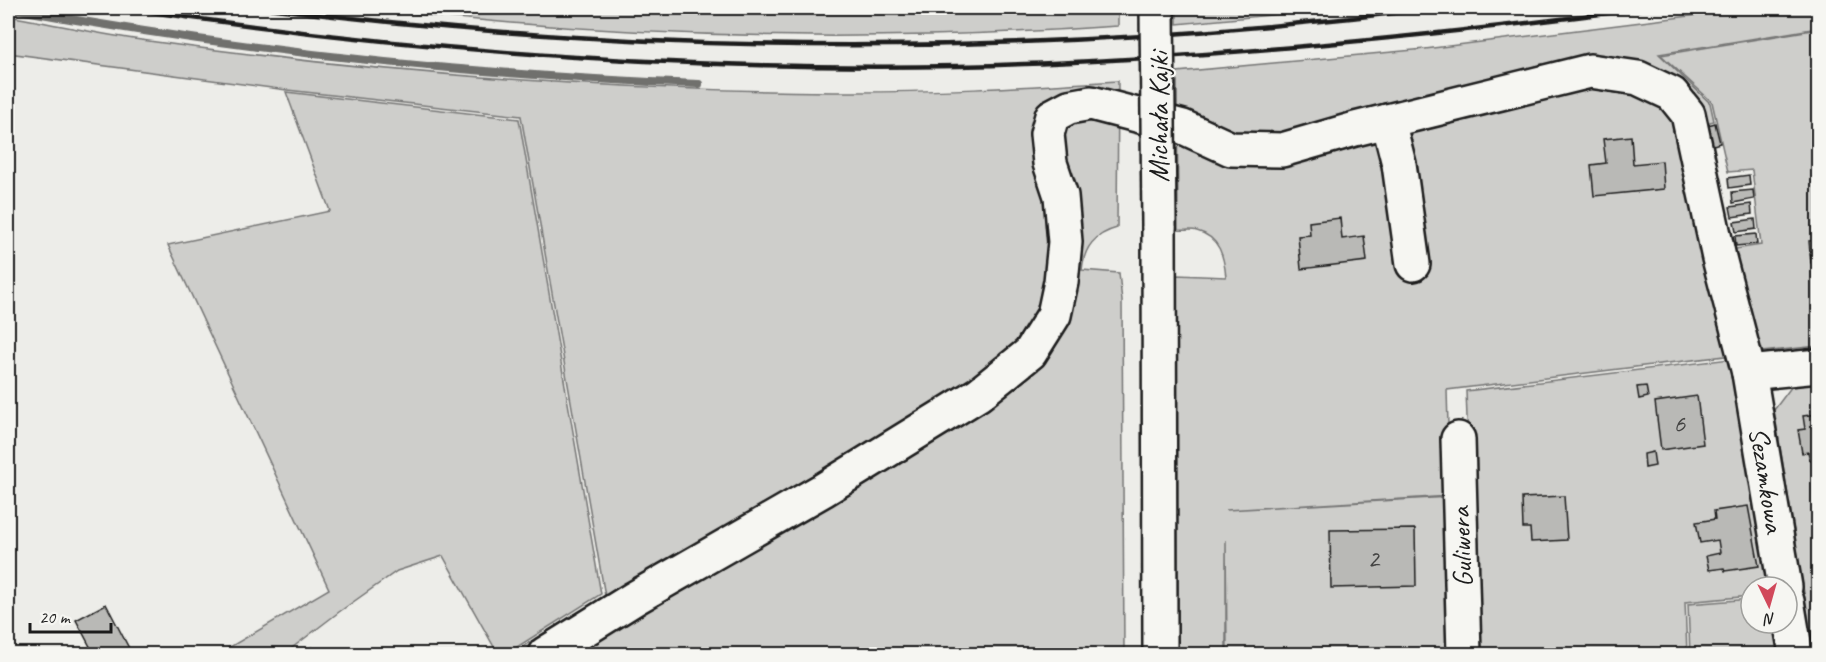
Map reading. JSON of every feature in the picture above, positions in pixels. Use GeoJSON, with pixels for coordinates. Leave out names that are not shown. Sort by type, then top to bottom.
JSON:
{"type":"FeatureCollection","features":[{"type":"Feature","properties":{"kind":"street","name":"Michała Kajki"},"geometry":{"type":"LineString","coordinates":[[1157,8],[1160,654]]}},
{"type":"Feature","properties":{"kind":"street","name":"Sezamkowa"},"geometry":{"type":"LineString","coordinates":[[545,654],[635,598],[823,490],[979,394],[1030,353],[1054,315],[1061,282],[1065,242],[1061,196],[1050,163],[1047,134],[1052,116],[1068,106],[1091,103],[1183,127],[1231,148],[1282,150],[1590,71],[1638,78],[1672,94],[1688,114],[1719,258],[1749,373],[1783,575]]}},
{"type":"Feature","properties":{"kind":"street"},"geometry":{"type":"LineString","coordinates":[[1388,121],[1399,164],[1413,264]]}},
{"type":"Feature","properties":{"kind":"street"},"geometry":{"type":"LineString","coordinates":[[1749,373],[1818,366]]}},
{"type":"Feature","properties":{"kind":"street","name":"Guliwera"},"geometry":{"type":"LineString","coordinates":[[1458,439],[1464,654]]}},
{"type":"Feature","properties":{"kind":"street"},"geometry":{"type":"LineString","coordinates":[[1793,635],[1796,654]]}},
{"type":"Feature","properties":{"kind":"shaded area"},"geometry":{"type":"Polygon","coordinates":[[[362,8],[1118,8],[1118,26],[929,35],[740,35],[551,26],[362,8]]]}},
{"type":"Feature","properties":{"kind":"shaded area"},"geometry":{"type":"Polygon","coordinates":[[[1177,8],[1343,8],[1177,24],[1177,8]]]}},
{"type":"Feature","properties":{"kind":"shaded area"},"geometry":{"type":"Polygon","coordinates":[[[1754,8],[1818,8],[1818,28],[1659,54],[1710,103],[1714,121],[1681,129],[1733,355],[1447,390],[1450,496],[1226,510],[1450,497],[1454,654],[1227,654],[1226,540],[1226,654],[1178,654],[1177,275],[1226,277],[1222,255],[1211,238],[1195,230],[1178,230],[1177,72],[1425,49],[1754,8]]]}},
{"type":"Feature","properties":{"kind":"shaded area"},"geometry":{"type":"Polygon","coordinates":[[[8,16],[118,37],[221,51],[395,70],[569,83],[744,91],[903,92],[1118,81],[1117,228],[1103,234],[1092,243],[1085,255],[1082,270],[1119,273],[1122,301],[1124,654],[510,654],[605,596],[521,116],[287,90],[8,53],[8,16]]]}},
{"type":"Feature","properties":{"kind":"shaded area"},"geometry":{"type":"Polygon","coordinates":[[[1818,29],[1818,346],[1761,352],[1735,249],[1761,245],[1752,170],[1728,172],[1712,102],[1661,55],[1818,29]]]}},
{"type":"Feature","properties":{"kind":"shaded area"},"geometry":{"type":"Polygon","coordinates":[[[286,92],[519,119],[601,594],[506,654],[498,654],[443,556],[397,571],[284,654],[218,654],[329,589],[168,245],[330,211],[286,92]]]}},
{"type":"Feature","properties":{"kind":"shaded area"},"geometry":{"type":"Polygon","coordinates":[[[1730,359],[1769,575],[1739,575],[1739,597],[1685,602],[1687,654],[1476,654],[1466,391],[1730,359]]]}},
{"type":"Feature","properties":{"kind":"shaded area"},"geometry":{"type":"Polygon","coordinates":[[[1818,380],[1818,654],[1814,654],[1774,410],[1795,382],[1818,380]]]}},
{"type":"Feature","properties":{"kind":"shaded area"},"geometry":{"type":"Polygon","coordinates":[[[1739,600],[1739,635],[1781,635],[1784,654],[1690,654],[1688,604],[1739,600]]]}},
{"type":"Feature","properties":{"kind":"building"},"geometry":{"type":"Polygon","coordinates":[[[1715,123],[1720,143],[1710,146],[1705,126],[1715,123]]]}},
{"type":"Feature","properties":{"kind":"building"},"geometry":{"type":"Polygon","coordinates":[[[1631,136],[1633,164],[1662,161],[1664,189],[1594,196],[1591,165],[1606,163],[1603,139],[1631,136]]]}},
{"type":"Feature","properties":{"kind":"building"},"geometry":{"type":"Polygon","coordinates":[[[1749,175],[1750,185],[1729,188],[1728,178],[1749,175]]]}},
{"type":"Feature","properties":{"kind":"building"},"geometry":{"type":"Polygon","coordinates":[[[1753,190],[1754,199],[1733,203],[1732,192],[1753,190]]]}},
{"type":"Feature","properties":{"kind":"building"},"geometry":{"type":"Polygon","coordinates":[[[1751,204],[1752,214],[1732,217],[1730,207],[1751,204]]]}},
{"type":"Feature","properties":{"kind":"building"},"geometry":{"type":"Polygon","coordinates":[[[1340,218],[1342,239],[1364,236],[1367,261],[1301,269],[1298,236],[1310,235],[1309,222],[1340,218]]]}},
{"type":"Feature","properties":{"kind":"building"},"geometry":{"type":"Polygon","coordinates":[[[1755,219],[1756,229],[1736,232],[1734,222],[1755,219]]]}},
{"type":"Feature","properties":{"kind":"building"},"geometry":{"type":"Polygon","coordinates":[[[1756,234],[1757,244],[1736,246],[1735,236],[1756,234]]]}},
{"type":"Feature","properties":{"kind":"building"},"geometry":{"type":"Polygon","coordinates":[[[1818,240],[1818,262],[1811,263],[1809,241],[1818,240]]]}},
{"type":"Feature","properties":{"kind":"building"},"geometry":{"type":"Polygon","coordinates":[[[1815,280],[1818,280],[1818,307],[1815,280]]]}},
{"type":"Feature","properties":{"kind":"building"},"geometry":{"type":"Polygon","coordinates":[[[1646,386],[1648,397],[1639,399],[1637,387],[1646,386]]]}},
{"type":"Feature","properties":{"kind":"building"},"geometry":{"type":"Polygon","coordinates":[[[1697,396],[1703,444],[1661,450],[1655,402],[1697,396]]]}},
{"type":"Feature","properties":{"kind":"building"},"geometry":{"type":"Polygon","coordinates":[[[1818,414],[1817,475],[1815,459],[1810,460],[1808,452],[1802,453],[1798,430],[1805,429],[1803,416],[1818,414]]]}},
{"type":"Feature","properties":{"kind":"building"},"geometry":{"type":"Polygon","coordinates":[[[1653,452],[1655,466],[1645,468],[1644,454],[1653,452]]]}},
{"type":"Feature","properties":{"kind":"building"},"geometry":{"type":"Polygon","coordinates":[[[1564,496],[1567,540],[1531,542],[1530,528],[1523,528],[1522,498],[1564,496]]]}},
{"type":"Feature","properties":{"kind":"building"},"geometry":{"type":"Polygon","coordinates":[[[1748,506],[1759,566],[1725,571],[1724,568],[1709,570],[1706,556],[1720,553],[1718,540],[1700,543],[1696,522],[1715,519],[1714,511],[1748,506]]]}},
{"type":"Feature","properties":{"kind":"building"},"geometry":{"type":"Polygon","coordinates":[[[1415,529],[1416,586],[1331,588],[1330,530],[1415,529]]]}},
{"type":"Feature","properties":{"kind":"building"},"geometry":{"type":"Polygon","coordinates":[[[106,604],[132,654],[94,654],[76,620],[106,604]]]}},
{"type":"Feature","properties":{"kind":"building"},"geometry":{"type":"Polygon","coordinates":[[[312,647],[318,654],[302,654],[312,647]]]}},
{"type":"Feature","properties":{"kind":"waterway"},"geometry":{"type":"LineString","coordinates":[[8,8],[180,36],[352,58],[525,74],[699,84]]}},
{"type":"Feature","properties":{"kind":"railway"},"geometry":{"type":"LineString","coordinates":[[124,8],[331,35],[540,55],[748,65],[853,67],[1044,63],[1217,53],[1476,29],[1647,8]]}},
{"type":"Feature","properties":{"kind":"railway"},"geometry":{"type":"LineString","coordinates":[[267,8],[413,24],[559,36],[705,43],[851,46],[997,43],[1143,36],[1289,24],[1436,8]]}}]}
